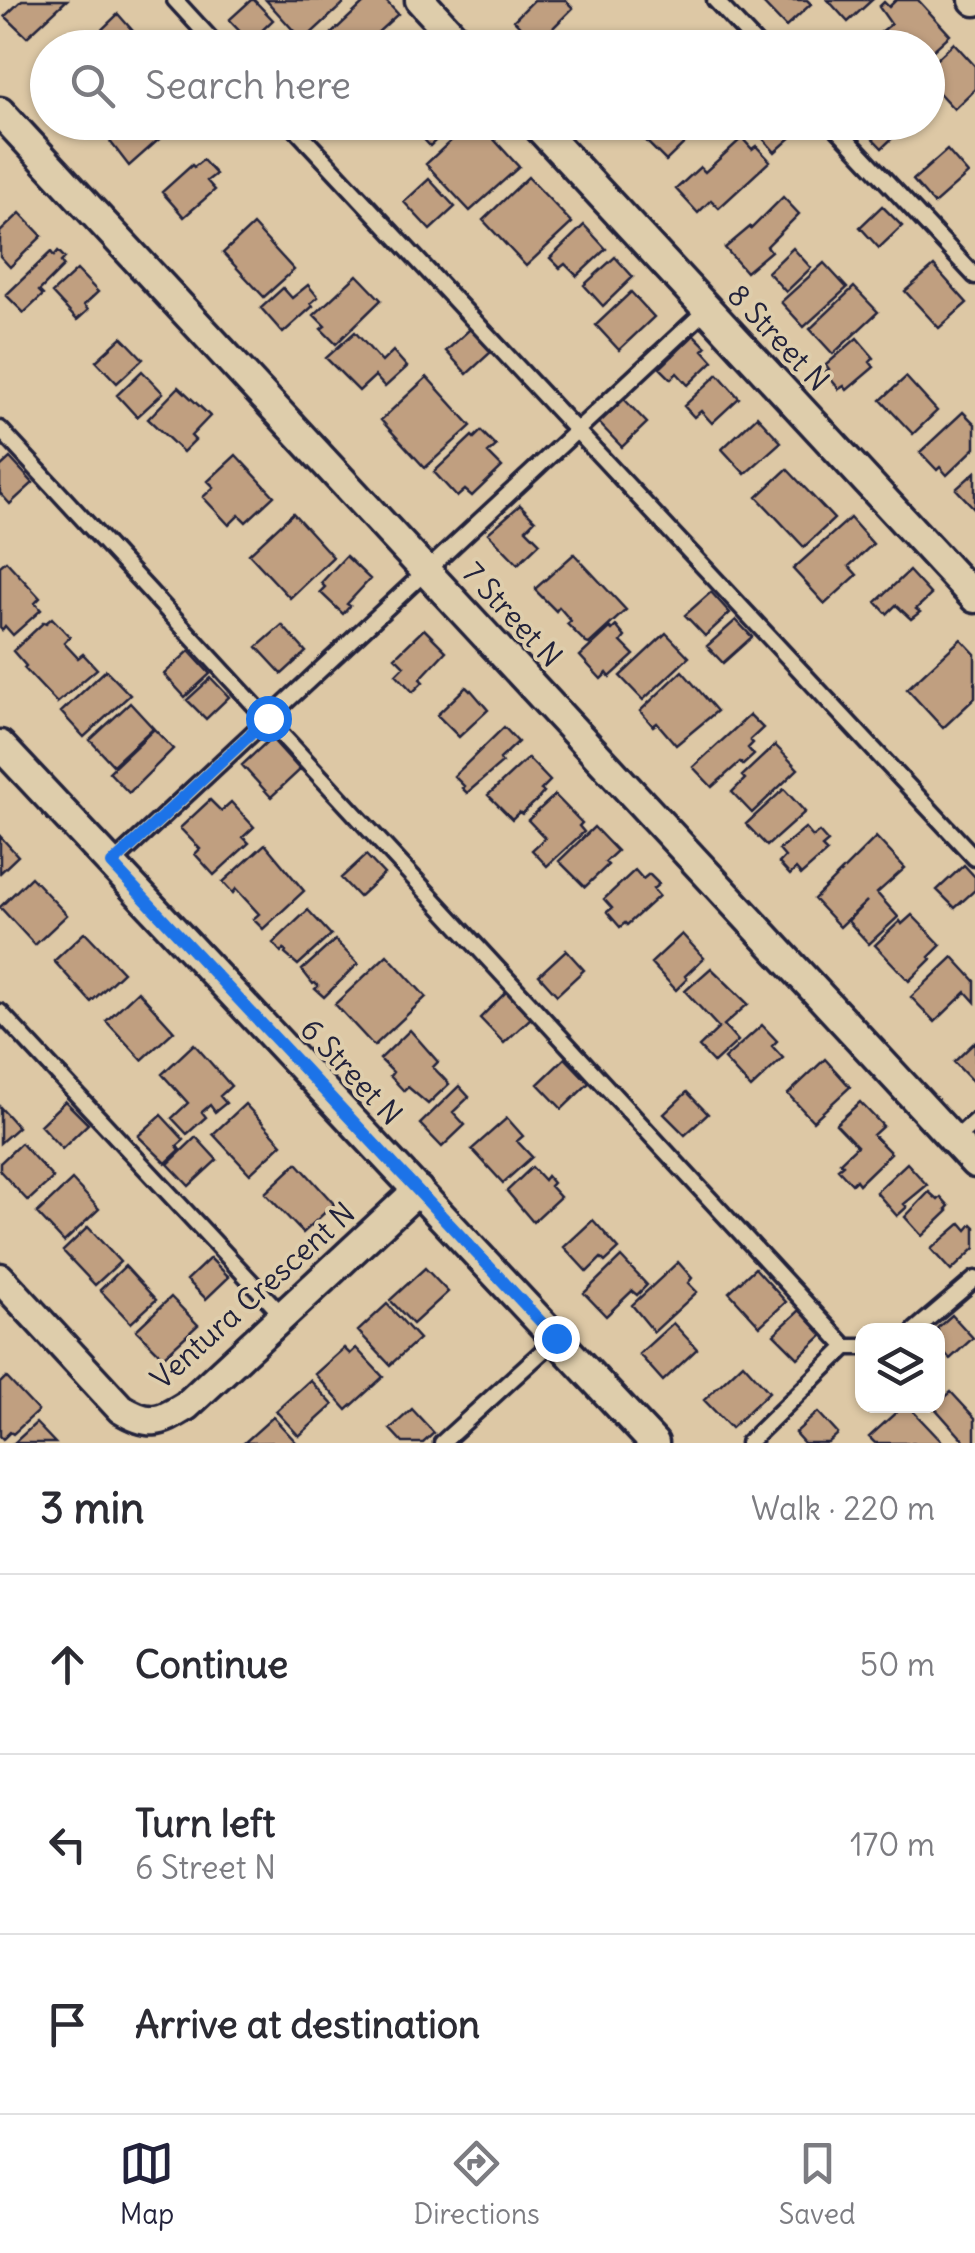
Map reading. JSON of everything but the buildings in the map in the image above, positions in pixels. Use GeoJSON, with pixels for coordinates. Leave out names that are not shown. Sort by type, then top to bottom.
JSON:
{"type":"FeatureCollection","features":[{"type":"Feature","properties":{"kind":"street"},"geometry":{"type":"LineString","coordinates":[[420,0],[448,30]]}},
{"type":"Feature","properties":{"kind":"street","name":"7 Street N"},"geometry":{"type":"LineString","coordinates":[[0,112],[427,570],[965,1131],[975,1163]]}},
{"type":"Feature","properties":{"kind":"street","name":"8 Street N"},"geometry":{"type":"LineString","coordinates":[[551,140],[975,598]]}},
{"type":"Feature","properties":{"kind":"street","name":"6 Street N"},"geometry":{"type":"LineString","coordinates":[[0,745],[654,1443]]}},
{"type":"Feature","properties":{"kind":"street","name":"Ventura Crescent N"},"geometry":{"type":"LineString","coordinates":[[0,1278],[122,1410],[148,1422],[168,1418],[186,1406],[418,1190]]}},
{"type":"Feature","properties":{"kind":"lane"},"geometry":{"type":"LineString","coordinates":[[174,0],[202,30]]}},
{"type":"Feature","properties":{"kind":"lane"},"geometry":{"type":"LineString","coordinates":[[715,0],[743,30]]}},
{"type":"Feature","properties":{"kind":"lane"},"geometry":{"type":"LineString","coordinates":[[306,140],[975,858]]}},
{"type":"Feature","properties":{"kind":"lane"},"geometry":{"type":"LineString","coordinates":[[848,140],[975,276]]}},
{"type":"Feature","properties":{"kind":"lane"},"geometry":{"type":"LineString","coordinates":[[112,864],[707,309]]}},
{"type":"Feature","properties":{"kind":"lane"},"geometry":{"type":"LineString","coordinates":[[0,429],[846,1347]]}},
{"type":"Feature","properties":{"kind":"lane"},"geometry":{"type":"LineString","coordinates":[[0,1012],[283,1316]]}},
{"type":"Feature","properties":{"kind":"lane"},"geometry":{"type":"LineString","coordinates":[[922,1323],[975,1279]]}},
{"type":"Feature","properties":{"kind":"lane"},"geometry":{"type":"LineString","coordinates":[[442,1443],[556,1338]]}},
{"type":"Feature","properties":{"kind":"lane"},"geometry":{"type":"LineString","coordinates":[[748,1443],[846,1347],[855,1346]]}},
{"type":"Feature","properties":{"kind":"route"},"geometry":{"type":"LineString","coordinates":[[268,718],[112,864],[556,1338]]}}]}
